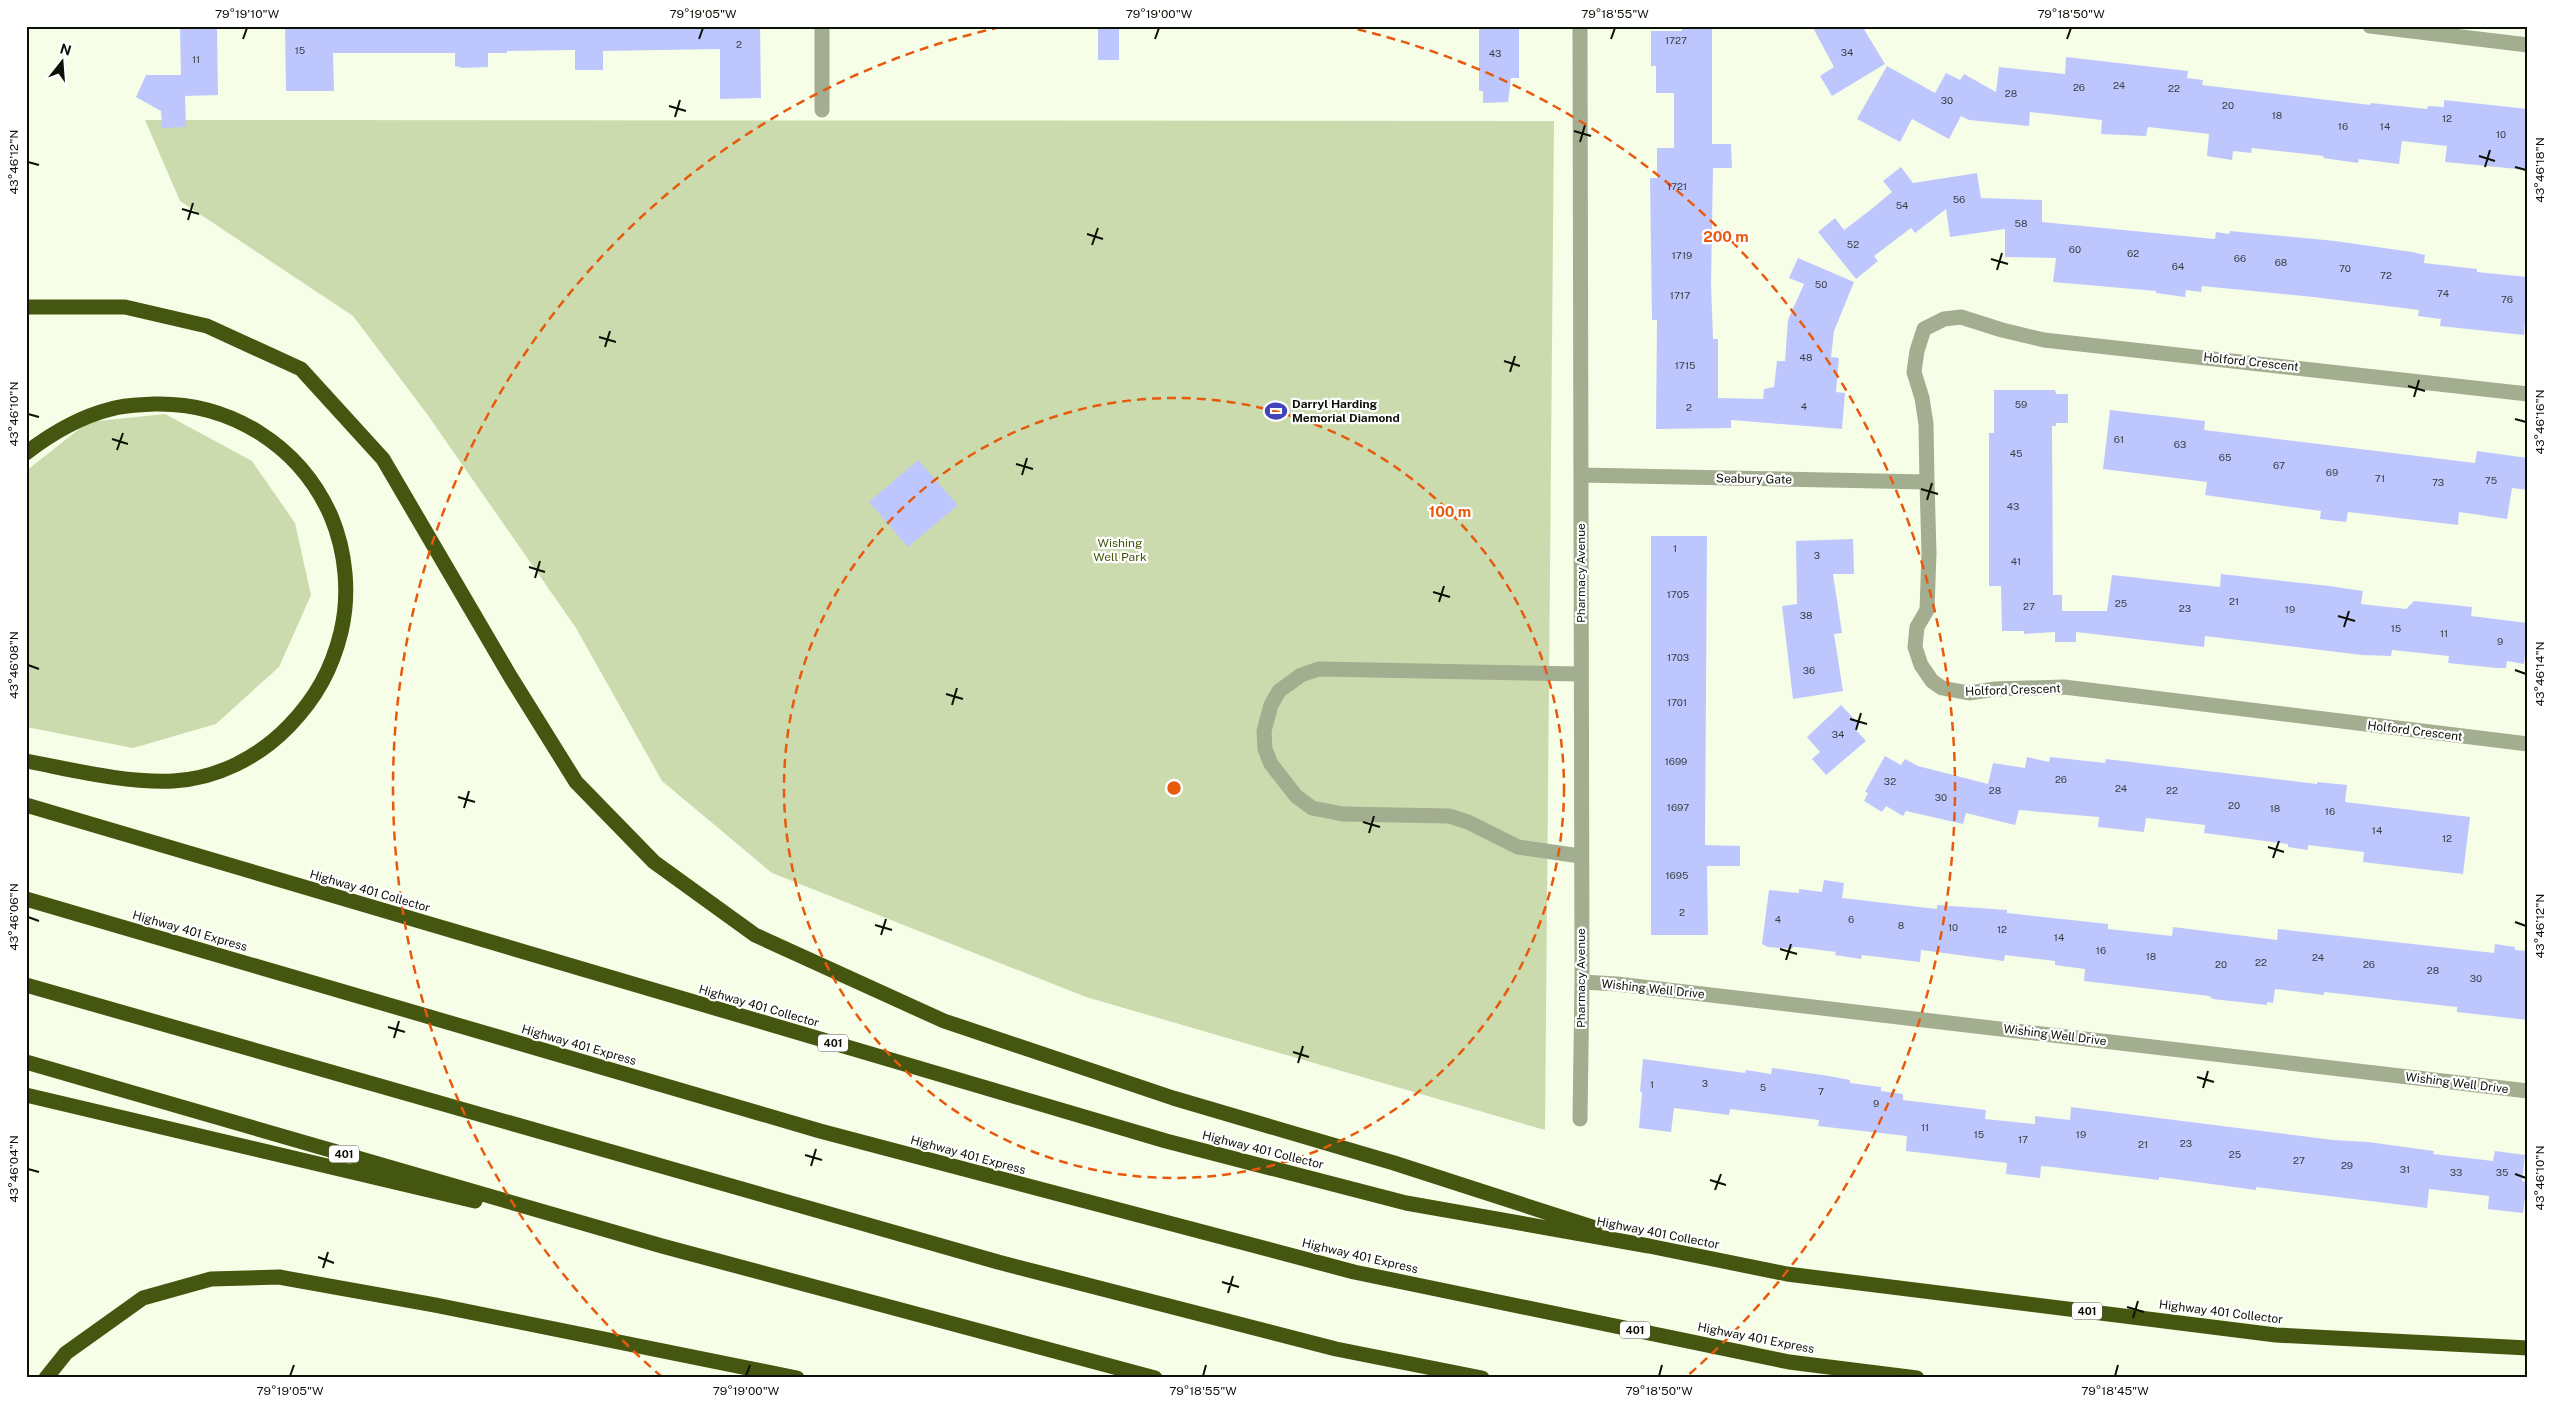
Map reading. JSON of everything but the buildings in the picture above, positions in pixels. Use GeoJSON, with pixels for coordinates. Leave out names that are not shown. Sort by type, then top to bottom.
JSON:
{"type":"FeatureCollection","features":[{"type":"Feature","properties":{"kind":"highway"},"geometry":{"type":"LineString","coordinates":[[26,307],[125,307],[207,326],[301,369],[383,459],[510,676],[576,782],[654,862],[755,935],[944,1021],[1173,1098],[1394,1163],[1649,1246]]}},
{"type":"Feature","properties":{"kind":"highway"},"geometry":{"type":"LineString","coordinates":[[26,453],[49,435],[73,423],[112,408],[174,404],[203,408],[232,417],[278,445],[310,478],[323,499],[335,526],[341,547],[346,593],[344,617],[338,645],[328,673],[308,706],[277,738],[239,764],[207,775],[174,781],[125,778],[26,761]]}},
{"type":"Feature","properties":{"kind":"highway","name":"Highway 401 Collector"},"geometry":{"type":"LineString","coordinates":[[26,805],[1166,1141],[1406,1203],[1649,1246],[1788,1274],[2266,1333],[2528,1348]]}},
{"type":"Feature","properties":{"kind":"highway","name":"Highway 401 Express"},"geometry":{"type":"LineString","coordinates":[[26,899],[820,1131],[1354,1272],[1788,1362],[1917,1378]]}},
{"type":"Feature","properties":{"kind":"highway"},"geometry":{"type":"LineString","coordinates":[[26,985],[998,1262],[1336,1350],[1482,1378]]}},
{"type":"Feature","properties":{"kind":"highway","name":"401"},"geometry":{"type":"LineString","coordinates":[[26,1062],[662,1246],[1155,1378]]}},
{"type":"Feature","properties":{"kind":"highway"},"geometry":{"type":"LineString","coordinates":[[26,1095],[662,1246]]}},
{"type":"Feature","properties":{"kind":"highway"},"geometry":{"type":"LineString","coordinates":[[46,1378],[66,1353],[143,1298],[211,1279],[279,1277],[435,1305],[797,1378]]}},
{"type":"Feature","properties":{"kind":"street"},"geometry":{"type":"LineString","coordinates":[[822,26],[822,110]]}},
{"type":"Feature","properties":{"kind":"street","name":"Pharmacy Avenue"},"geometry":{"type":"LineString","coordinates":[[1580,26],[1580,856],[1582,982],[1580,1119]]}},
{"type":"Feature","properties":{"kind":"street"},"geometry":{"type":"LineString","coordinates":[[2370,26],[2528,45]]}},
{"type":"Feature","properties":{"kind":"street","name":"Holford Crescent"},"geometry":{"type":"LineString","coordinates":[[2528,394],[2044,340],[2002,330],[1961,317],[1944,319],[1924,329],[1917,352],[1914,372],[1922,398],[1926,424],[1929,553],[1926,610],[1917,627],[1914,647],[1921,665],[1932,681],[1942,688],[1969,693],[1995,689],[2064,687],[2528,744]]}},
{"type":"Feature","properties":{"kind":"street","name":"Seabury Gate"},"geometry":{"type":"LineString","coordinates":[[1581,475],[1927,482]]}},
{"type":"Feature","properties":{"kind":"street"},"geometry":{"type":"LineString","coordinates":[[1580,856],[1518,847],[1468,822],[1449,816],[1343,814],[1312,808],[1296,796],[1271,764],[1265,749],[1264,731],[1271,704],[1279,691],[1301,675],[1319,669],[1581,674]]}},
{"type":"Feature","properties":{"kind":"street","name":"Wishing Well Drive"},"geometry":{"type":"LineString","coordinates":[[1582,982],[1637,986],[2528,1091]]}},
{"type":"Feature","properties":{"kind":"green space","name":"Wishing Well Park"},"geometry":{"type":"Polygon","coordinates":[[[145,120],[1554,121],[1545,1130],[1086,997],[772,873],[662,781],[576,628],[427,414],[353,316],[180,201],[145,120]]]}},
{"type":"Feature","properties":{"kind":"green space"},"geometry":{"type":"Polygon","coordinates":[[[165,414],[252,461],[295,523],[311,595],[279,667],[216,724],[133,748],[26,727],[26,471],[88,422],[165,414]]]}},
{"type":"Feature","properties":{"kind":"place","name":"Darryl Harding Memorial Diamond"},"geometry":{"type":"Point","coordinates":[1276,411]}}]}
